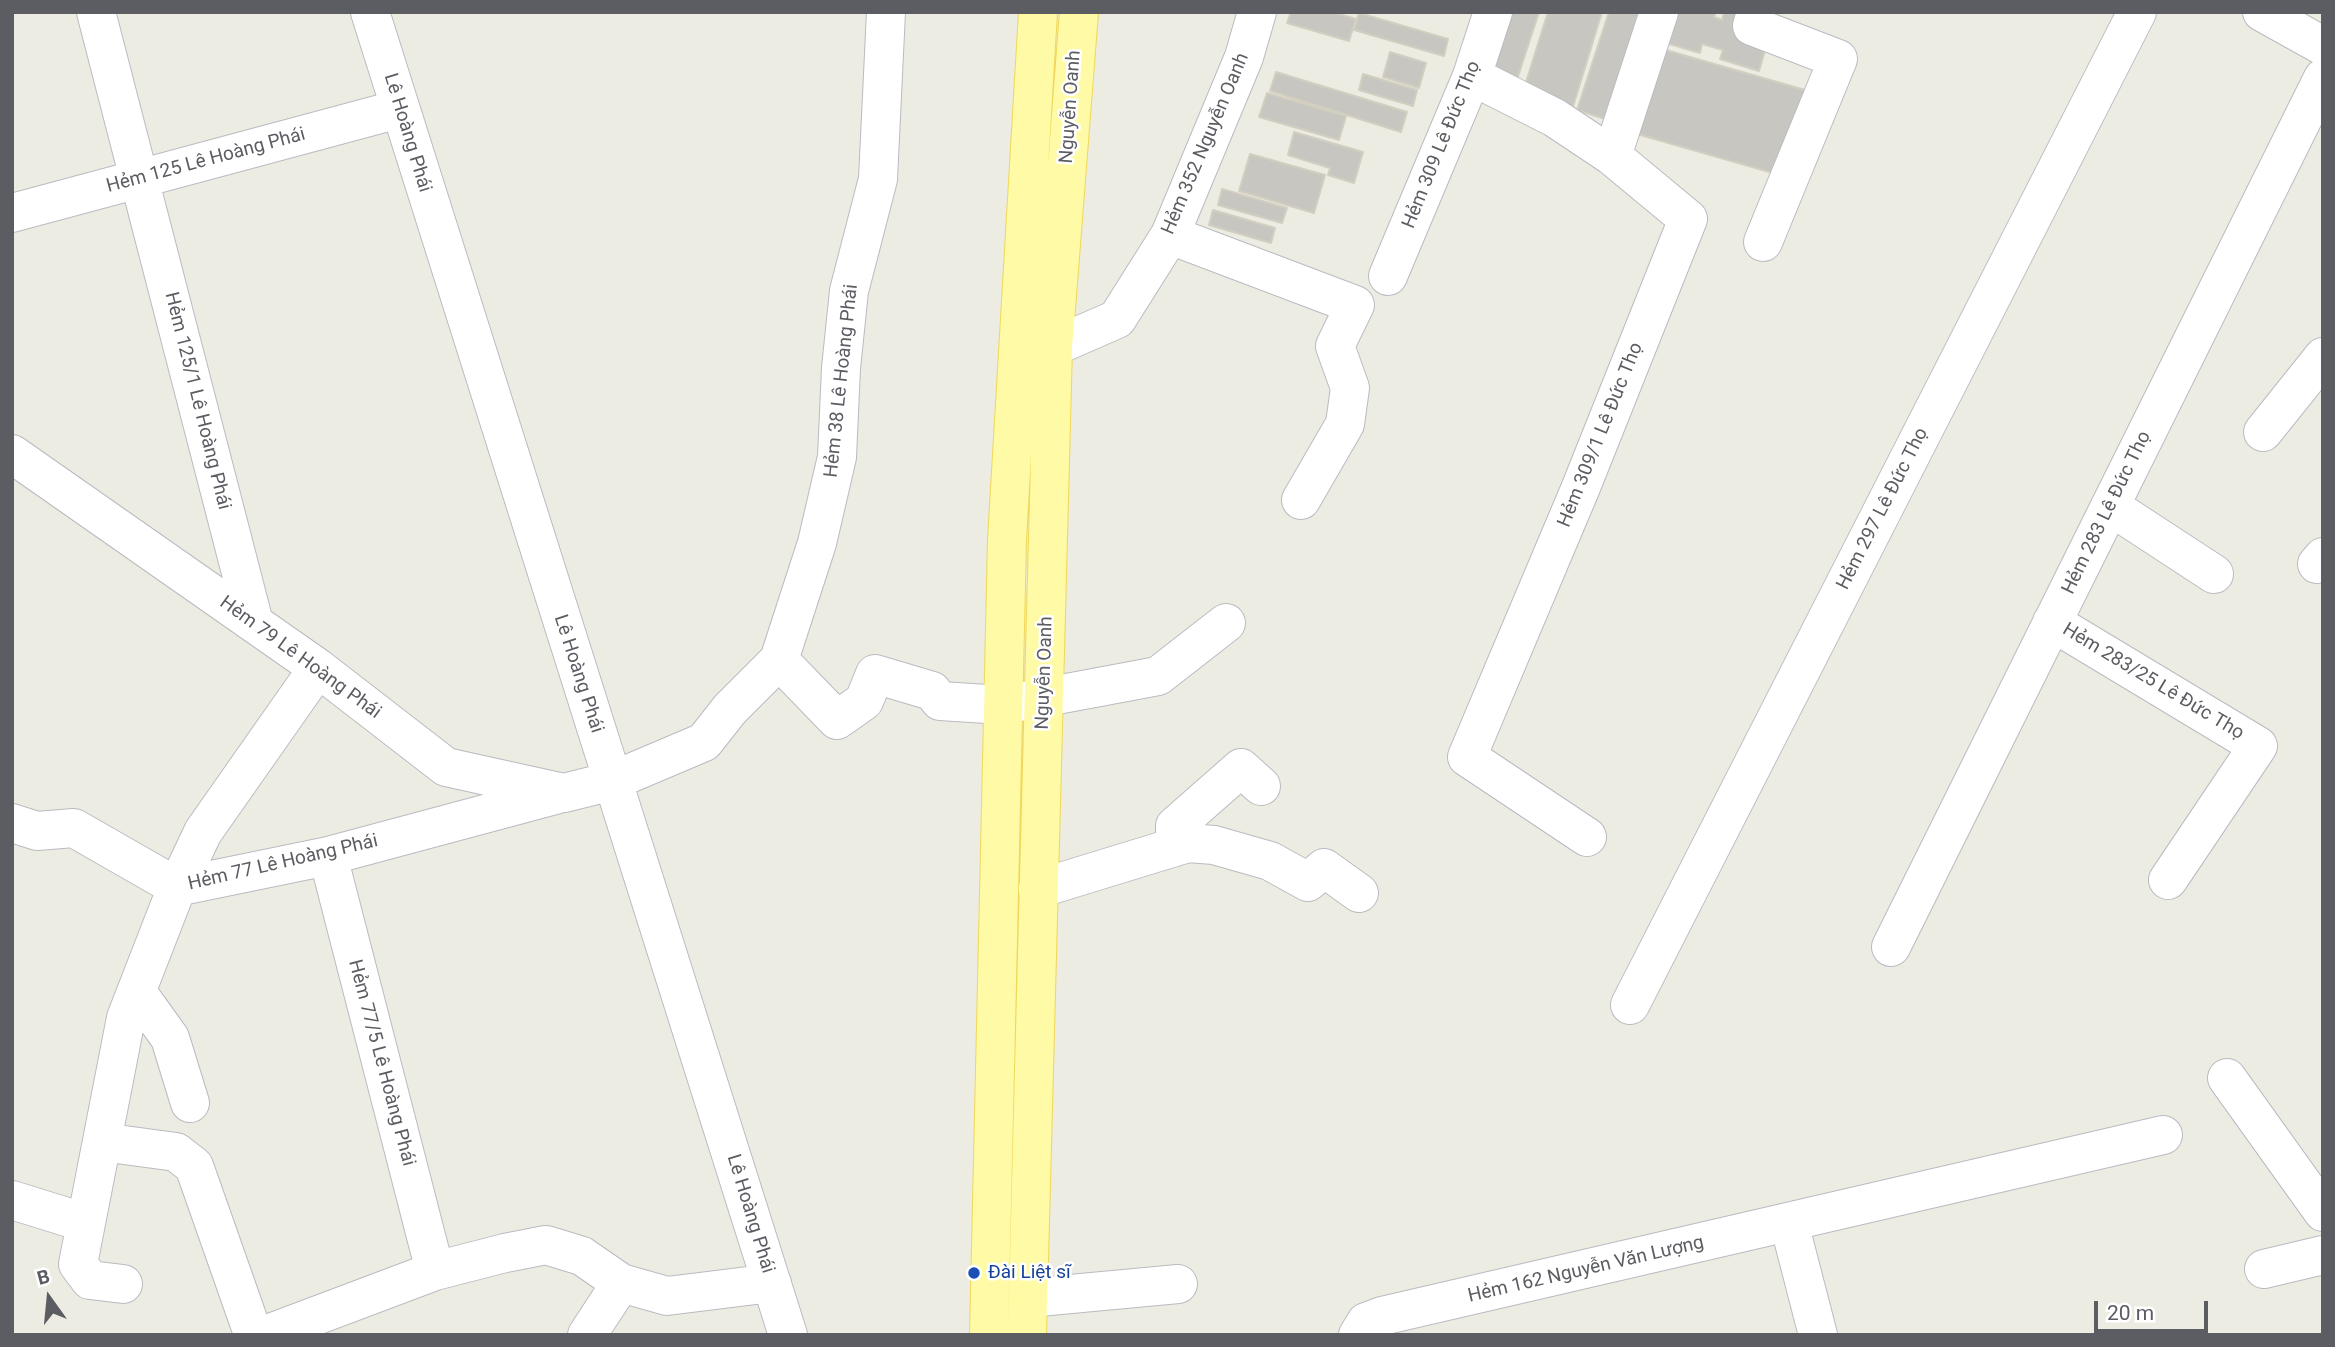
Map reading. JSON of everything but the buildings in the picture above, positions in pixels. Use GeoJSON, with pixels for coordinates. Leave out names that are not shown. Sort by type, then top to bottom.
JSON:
{"type":"FeatureCollection","features":[{"type":"Feature","properties":{"kind":"main road","name":"Nguyễn Oanh"},"geometry":{"type":"LineString","coordinates":[[989,1335],[1007,540],[1038,12]]}},
{"type":"Feature","properties":{"kind":"main road","name":"Nguyễn Oanh"},"geometry":{"type":"LineString","coordinates":[[1027,1316],[1053,347],[1079,12]]}},
{"type":"Feature","properties":{"kind":"street","name":"Hẻm 125/1 Lê Hoàng Phái"},"geometry":{"type":"LineString","coordinates":[[96,12],[254,623]]}},
{"type":"Feature","properties":{"kind":"street","name":"Lê Hoàng Phái"},"geometry":{"type":"LineString","coordinates":[[370,12],[788,1335]]}},
{"type":"Feature","properties":{"kind":"street","name":"Hẻm 38 Lê Hoàng Phái"},"geometry":{"type":"LineString","coordinates":[[612,781],[704,742],[730,709],[779,660],[817,543],[837,457],[841,368],[849,290],[878,179],[886,12]]}},
{"type":"Feature","properties":{"kind":"street","name":"Hẻm 352 Nguyễn Oanh"},"geometry":{"type":"LineString","coordinates":[[1053,347],[1117,318],[1170,235],[1244,57],[1256,12]]}},
{"type":"Feature","properties":{"kind":"street","name":"Hẻm 309 Lê Đức Thọ"},"geometry":{"type":"LineString","coordinates":[[1388,276],[1472,76],[1493,12]]}},
{"type":"Feature","properties":{"kind":"street"},"geometry":{"type":"LineString","coordinates":[[1612,156],[1659,12]]}},
{"type":"Feature","properties":{"kind":"street"},"geometry":{"type":"LineString","coordinates":[[1756,12],[1752,26],[1838,60],[1763,242]]}},
{"type":"Feature","properties":{"kind":"street","name":"Hẻm 297 Lê Đức Thọ"},"geometry":{"type":"LineString","coordinates":[[1630,1005],[2137,12]]}},
{"type":"Feature","properties":{"kind":"street"},"geometry":{"type":"LineString","coordinates":[[2269,14],[2323,46]]}},
{"type":"Feature","properties":{"kind":"street","name":"Hẻm 309/1 Lê Đức Thọ"},"geometry":{"type":"LineString","coordinates":[[1472,76],[1555,118],[1612,156],[1688,219],[1581,487],[1467,757],[1587,837]]}},
{"type":"Feature","properties":{"kind":"street","name":"Hẻm 283 Lê Đức Thọ"},"geometry":{"type":"LineString","coordinates":[[1891,947],[2323,78]]}},
{"type":"Feature","properties":{"kind":"street","name":"Hẻm 125 Lê Hoàng Phái"},"geometry":{"type":"LineString","coordinates":[[12,213],[399,109]]}},
{"type":"Feature","properties":{"kind":"street"},"geometry":{"type":"LineString","coordinates":[[1170,235],[1355,305],[1335,346],[1350,387],[1345,424],[1301,500]]}},
{"type":"Feature","properties":{"kind":"street"},"geometry":{"type":"LineString","coordinates":[[2263,432],[2323,357]]}},
{"type":"Feature","properties":{"kind":"street","name":"Hẻm 79 Lê Hoàng Phái"},"geometry":{"type":"LineString","coordinates":[[12,454],[318,668],[446,767],[564,793],[612,781]]}},
{"type":"Feature","properties":{"kind":"street"},"geometry":{"type":"LineString","coordinates":[[2110,506],[2214,574]]}},
{"type":"Feature","properties":{"kind":"street","name":"Hẻm 283/25 Lê Đức Thọ"},"geometry":{"type":"LineString","coordinates":[[2052,622],[2258,746],[2168,880]]}},
{"type":"Feature","properties":{"kind":"street"},"geometry":{"type":"LineString","coordinates":[[779,660],[837,720],[864,701],[875,674],[932,691],[940,701],[1003,705],[1158,676],[1226,623]]}},
{"type":"Feature","properties":{"kind":"street"},"geometry":{"type":"LineString","coordinates":[[12,823],[37,831],[74,828],[177,887],[203,832],[318,668]]}},
{"type":"Feature","properties":{"kind":"street"},"geometry":{"type":"LineString","coordinates":[[1175,847],[1177,824],[1241,768],[1261,786]]}},
{"type":"Feature","properties":{"kind":"street","name":"Hẻm 77 Lê Hoàng Phái"},"geometry":{"type":"LineString","coordinates":[[123,1284],[90,1280],[78,1264],[126,1018],[177,887],[328,856],[564,793]]}},
{"type":"Feature","properties":{"kind":"street"},"geometry":{"type":"LineString","coordinates":[[1038,889],[1188,843],[1214,845],[1270,861],[1308,882],[1324,868],[1359,893]]}},
{"type":"Feature","properties":{"kind":"street","name":"Hẻm 77/5 Lê Hoàng Phái"},"geometry":{"type":"LineString","coordinates":[[328,856],[435,1271]]}},
{"type":"Feature","properties":{"kind":"street"},"geometry":{"type":"LineString","coordinates":[[137,992],[170,1038],[190,1103]]}},
{"type":"Feature","properties":{"kind":"street"},"geometry":{"type":"LineString","coordinates":[[2227,1078],[2323,1212]]}},
{"type":"Feature","properties":{"kind":"street","name":"Hẻm 162 Nguyễn Văn Lượng"},"geometry":{"type":"LineString","coordinates":[[1370,1326],[2163,1135]]}},
{"type":"Feature","properties":{"kind":"street"},"geometry":{"type":"LineString","coordinates":[[102,1142],[176,1152],[194,1167],[251,1328],[263,1335],[435,1271],[546,1245],[582,1256],[621,1283],[667,1296],[772,1283]]}},
{"type":"Feature","properties":{"kind":"street"},"geometry":{"type":"LineString","coordinates":[[12,1200],[86,1223]]}},
{"type":"Feature","properties":{"kind":"street"},"geometry":{"type":"LineString","coordinates":[[1789,1223],[1818,1335]]}},
{"type":"Feature","properties":{"kind":"street"},"geometry":{"type":"LineString","coordinates":[[2264,1269],[2323,1255]]}},
{"type":"Feature","properties":{"kind":"street"},"geometry":{"type":"LineString","coordinates":[[587,1335],[621,1283]]}},
{"type":"Feature","properties":{"kind":"street"},"geometry":{"type":"LineString","coordinates":[[1027,1316],[1178,1284]]}},
{"type":"Feature","properties":{"kind":"place","name":"Đài Liệt sĩ"},"geometry":{"type":"Point","coordinates":[974,1273]}}]}
